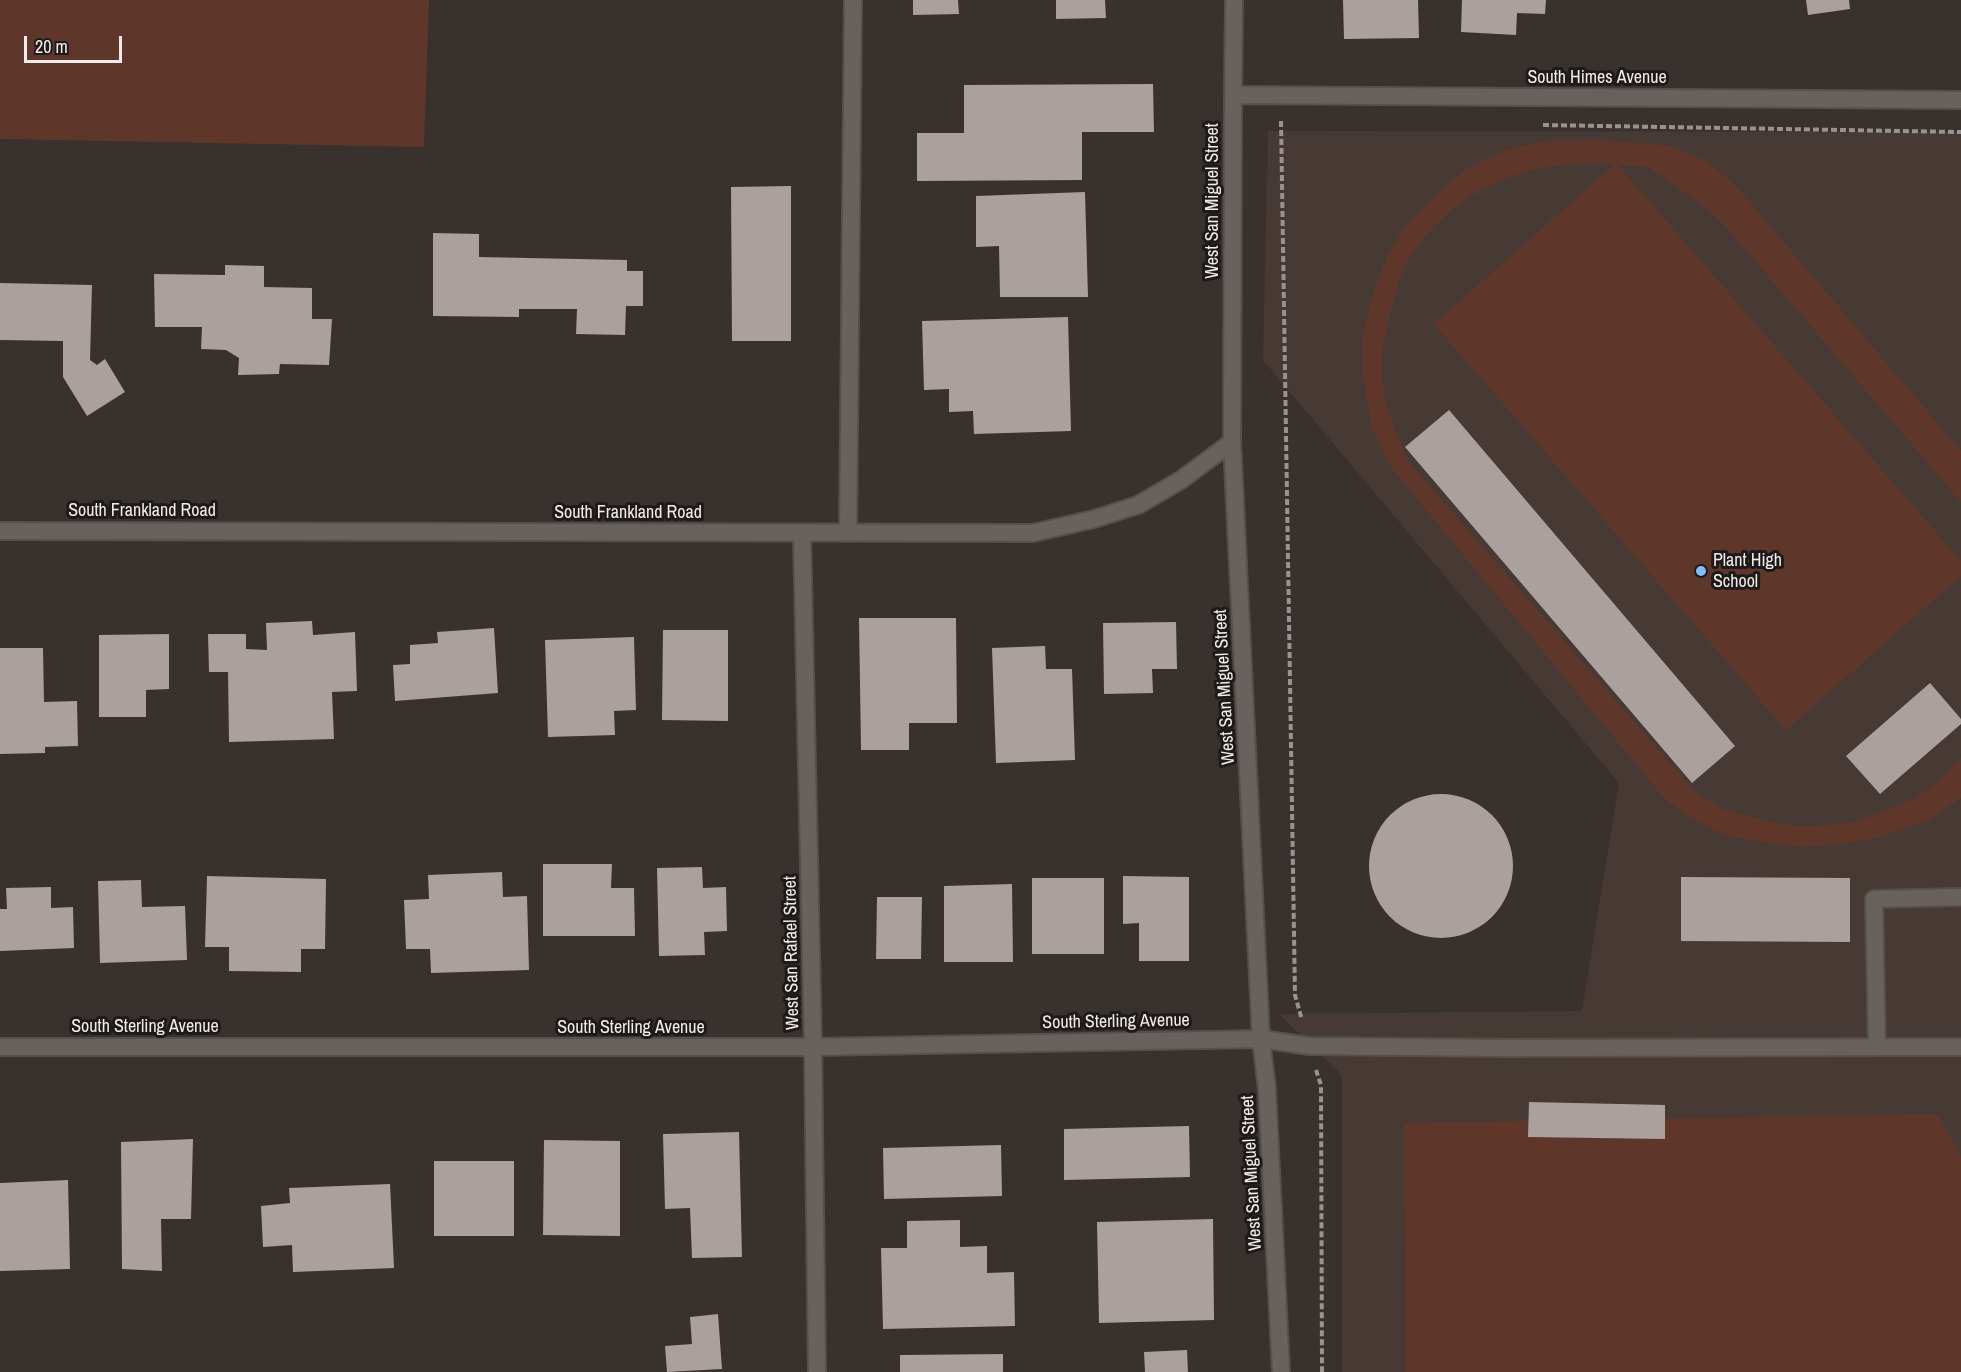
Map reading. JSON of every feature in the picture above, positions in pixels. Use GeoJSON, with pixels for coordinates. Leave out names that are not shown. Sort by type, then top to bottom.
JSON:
{"type":"FeatureCollection","features":[{"type":"Feature","properties":{"kind":"street"},"geometry":{"type":"LineString","coordinates":[[848,533],[853,0]]}},
{"type":"Feature","properties":{"kind":"street","name":"West San Miguel Street"},"geometry":{"type":"LineString","coordinates":[[1234,0],[1232,442],[1281,1372]]}},
{"type":"Feature","properties":{"kind":"street","name":"South Himes Avenue"},"geometry":{"type":"LineString","coordinates":[[1233,95],[1961,100]]}},
{"type":"Feature","properties":{"kind":"street","name":"South Frankland Road"},"geometry":{"type":"LineString","coordinates":[[0,531],[1033,533],[1094,519],[1138,505],[1181,480],[1232,442]]}},
{"type":"Feature","properties":{"kind":"street","name":"West San Rafael Street"},"geometry":{"type":"LineString","coordinates":[[802,533],[813,1047],[817,1372]]}},
{"type":"Feature","properties":{"kind":"street"},"geometry":{"type":"LineString","coordinates":[[1877,1047],[1874,899],[1961,897]]}},
{"type":"Feature","properties":{"kind":"street","name":"South Sterling Avenue"},"geometry":{"type":"LineString","coordinates":[[0,1047],[813,1047],[1262,1039],[1309,1046],[1961,1047]]}},
{"type":"Feature","properties":{"kind":"path"},"geometry":{"type":"LineString","coordinates":[[1292,121],[1280,121],[1295,995],[1321,1085],[1322,1372]]}},
{"type":"Feature","properties":{"kind":"path"},"geometry":{"type":"LineString","coordinates":[[1543,125],[1961,132]]}},
{"type":"Feature","properties":{"kind":"shaded area"},"geometry":{"type":"Polygon","coordinates":[[[0,0],[429,0],[424,147],[0,139],[0,0]]]}},
{"type":"Feature","properties":{"kind":"shaded area","name":"Plant High School"},"geometry":{"type":"Polygon","coordinates":[[[1268,131],[1961,132],[1961,1372],[1342,1372],[1342,1075],[1279,1014],[1582,1011],[1619,783],[1263,360],[1268,131]]]}},
{"type":"Feature","properties":{"kind":"shaded area"},"geometry":{"type":"Polygon","coordinates":[[[1601,140],[1670,146],[1708,162],[1737,187],[1961,451],[1961,502],[1721,221],[1648,167],[1618,165],[1961,561],[1961,576],[1786,730],[1434,324],[1615,164],[1556,165],[1501,180],[1476,193],[1452,210],[1431,230],[1412,254],[1392,306],[1382,359],[1386,401],[1408,461],[1694,791],[1721,808],[1770,822],[1797,826],[1833,825],[1864,819],[1916,798],[1938,782],[1961,758],[1961,798],[1929,820],[1884,836],[1855,842],[1806,847],[1727,836],[1690,818],[1663,797],[1390,466],[1372,430],[1363,376],[1362,336],[1372,296],[1387,256],[1404,228],[1441,190],[1466,169],[1506,150],[1546,141],[1601,140]]]}},
{"type":"Feature","properties":{"kind":"shaded area"},"geometry":{"type":"Polygon","coordinates":[[[1937,1114],[1961,1156],[1961,1372],[1406,1372],[1404,1123],[1937,1114]]]}},
{"type":"Feature","properties":{"kind":"building"},"geometry":{"type":"Polygon","coordinates":[[[913,0],[958,0],[959,14],[913,15],[913,0]]]}},
{"type":"Feature","properties":{"kind":"building"},"geometry":{"type":"Polygon","coordinates":[[[1056,0],[1105,0],[1106,18],[1056,19],[1056,0]]]}},
{"type":"Feature","properties":{"kind":"building"},"geometry":{"type":"Polygon","coordinates":[[[1343,0],[1418,0],[1419,38],[1344,39],[1343,0]]]}},
{"type":"Feature","properties":{"kind":"building"},"geometry":{"type":"Polygon","coordinates":[[[1462,0],[1546,0],[1545,14],[1517,13],[1516,35],[1461,32],[1462,0]]]}},
{"type":"Feature","properties":{"kind":"building"},"geometry":{"type":"Polygon","coordinates":[[[1806,0],[1849,0],[1850,9],[1808,15],[1806,0]]]}},
{"type":"Feature","properties":{"kind":"building"},"geometry":{"type":"Polygon","coordinates":[[[1153,84],[1154,132],[1082,132],[1082,180],[917,181],[917,133],[964,133],[964,85],[1153,84]]]}},
{"type":"Feature","properties":{"kind":"building"},"geometry":{"type":"Polygon","coordinates":[[[791,186],[791,341],[732,341],[731,187],[791,186]]]}},
{"type":"Feature","properties":{"kind":"building"},"geometry":{"type":"Polygon","coordinates":[[[1085,192],[1088,297],[1000,297],[999,246],[976,247],[976,196],[1085,192]]]}},
{"type":"Feature","properties":{"kind":"building"},"geometry":{"type":"Polygon","coordinates":[[[433,233],[479,234],[479,257],[627,260],[627,271],[643,271],[643,306],[626,306],[625,335],[576,334],[577,309],[519,309],[519,317],[433,316],[433,233]]]}},
{"type":"Feature","properties":{"kind":"building"},"geometry":{"type":"Polygon","coordinates":[[[225,265],[264,266],[264,287],[312,288],[312,319],[332,319],[329,365],[280,364],[279,374],[238,375],[239,358],[226,350],[201,349],[202,327],[155,327],[154,274],[225,275],[225,265]]]}},
{"type":"Feature","properties":{"kind":"building"},"geometry":{"type":"Polygon","coordinates":[[[0,283],[92,285],[90,360],[97,365],[105,359],[125,392],[87,416],[63,377],[63,341],[0,340],[0,283]]]}},
{"type":"Feature","properties":{"kind":"building"},"geometry":{"type":"Polygon","coordinates":[[[1068,317],[1071,431],[974,434],[973,411],[949,412],[949,389],[924,390],[922,321],[1068,317]]]}},
{"type":"Feature","properties":{"kind":"building"},"geometry":{"type":"Polygon","coordinates":[[[1449,410],[1735,746],[1692,783],[1405,447],[1449,410]]]}},
{"type":"Feature","properties":{"kind":"building"},"geometry":{"type":"Polygon","coordinates":[[[859,618],[956,618],[957,723],[909,723],[909,750],[861,750],[859,618]]]}},
{"type":"Feature","properties":{"kind":"building"},"geometry":{"type":"Polygon","coordinates":[[[312,621],[313,635],[355,632],[357,691],[332,692],[334,739],[229,742],[228,672],[209,672],[208,634],[246,634],[246,649],[267,650],[266,623],[312,621]]]}},
{"type":"Feature","properties":{"kind":"building"},"geometry":{"type":"Polygon","coordinates":[[[1176,622],[1177,669],[1152,669],[1153,693],[1104,694],[1103,623],[1176,622]]]}},
{"type":"Feature","properties":{"kind":"building"},"geometry":{"type":"Polygon","coordinates":[[[494,628],[498,693],[395,701],[393,665],[410,664],[410,645],[438,643],[437,632],[494,628]]]}},
{"type":"Feature","properties":{"kind":"building"},"geometry":{"type":"Polygon","coordinates":[[[663,630],[728,630],[728,721],[662,720],[663,630]]]}},
{"type":"Feature","properties":{"kind":"building"},"geometry":{"type":"Polygon","coordinates":[[[169,634],[169,689],[146,690],[146,717],[99,717],[99,635],[169,634]]]}},
{"type":"Feature","properties":{"kind":"building"},"geometry":{"type":"Polygon","coordinates":[[[634,637],[636,710],[614,711],[615,735],[548,737],[545,640],[634,637]]]}},
{"type":"Feature","properties":{"kind":"building"},"geometry":{"type":"Polygon","coordinates":[[[1045,646],[1046,669],[1072,669],[1075,760],[996,763],[992,648],[1045,646]]]}},
{"type":"Feature","properties":{"kind":"building"},"geometry":{"type":"Polygon","coordinates":[[[0,648],[43,648],[44,702],[77,701],[78,746],[45,747],[45,753],[0,754],[0,648]]]}},
{"type":"Feature","properties":{"kind":"building"},"geometry":{"type":"Polygon","coordinates":[[[1930,683],[1961,719],[1961,724],[1880,794],[1846,756],[1930,683]]]}},
{"type":"Feature","properties":{"kind":"building"},"geometry":{"type":"Polygon","coordinates":[[[1441,794],[1469,799],[1492,815],[1508,838],[1513,866],[1508,894],[1492,917],[1469,933],[1441,938],[1413,933],[1390,917],[1374,894],[1369,866],[1374,838],[1390,815],[1413,799],[1441,794]]]}},
{"type":"Feature","properties":{"kind":"building"},"geometry":{"type":"Polygon","coordinates":[[[543,864],[612,864],[611,888],[634,888],[635,936],[543,936],[543,864]]]}},
{"type":"Feature","properties":{"kind":"building"},"geometry":{"type":"Polygon","coordinates":[[[702,867],[703,888],[726,887],[727,931],[704,932],[705,955],[659,956],[657,868],[702,867]]]}},
{"type":"Feature","properties":{"kind":"building"},"geometry":{"type":"Polygon","coordinates":[[[502,872],[503,897],[527,896],[529,970],[431,973],[430,949],[406,949],[404,900],[429,899],[428,875],[502,872]]]}},
{"type":"Feature","properties":{"kind":"building"},"geometry":{"type":"Polygon","coordinates":[[[207,876],[326,879],[325,949],[301,949],[301,972],[229,971],[229,947],[205,947],[207,876]]]}},
{"type":"Feature","properties":{"kind":"building"},"geometry":{"type":"Polygon","coordinates":[[[1123,876],[1189,877],[1189,961],[1139,961],[1139,923],[1123,924],[1123,876]]]}},
{"type":"Feature","properties":{"kind":"building"},"geometry":{"type":"Polygon","coordinates":[[[1681,877],[1850,878],[1850,942],[1681,941],[1681,877]]]}},
{"type":"Feature","properties":{"kind":"building"},"geometry":{"type":"Polygon","coordinates":[[[1032,878],[1104,878],[1104,954],[1032,954],[1032,878]]]}},
{"type":"Feature","properties":{"kind":"building"},"geometry":{"type":"Polygon","coordinates":[[[141,880],[142,907],[185,906],[187,960],[100,963],[98,881],[141,880]]]}},
{"type":"Feature","properties":{"kind":"building"},"geometry":{"type":"Polygon","coordinates":[[[1012,884],[1013,962],[944,962],[944,886],[1012,884]]]}},
{"type":"Feature","properties":{"kind":"building"},"geometry":{"type":"Polygon","coordinates":[[[51,887],[51,908],[73,907],[74,948],[0,951],[0,909],[7,909],[6,888],[51,887]]]}},
{"type":"Feature","properties":{"kind":"building"},"geometry":{"type":"Polygon","coordinates":[[[877,897],[922,897],[921,959],[876,959],[877,897]]]}},
{"type":"Feature","properties":{"kind":"building"},"geometry":{"type":"Polygon","coordinates":[[[1529,1102],[1665,1105],[1665,1139],[1528,1137],[1529,1102]]]}},
{"type":"Feature","properties":{"kind":"building"},"geometry":{"type":"Polygon","coordinates":[[[1189,1126],[1190,1177],[1064,1180],[1064,1129],[1189,1126]]]}},
{"type":"Feature","properties":{"kind":"building"},"geometry":{"type":"Polygon","coordinates":[[[739,1132],[742,1257],[692,1258],[690,1208],[665,1209],[663,1134],[739,1132]]]}},
{"type":"Feature","properties":{"kind":"building"},"geometry":{"type":"Polygon","coordinates":[[[193,1139],[191,1219],[161,1219],[162,1271],[122,1269],[121,1142],[193,1139]]]}},
{"type":"Feature","properties":{"kind":"building"},"geometry":{"type":"Polygon","coordinates":[[[544,1140],[620,1141],[620,1236],[543,1235],[544,1140]]]}},
{"type":"Feature","properties":{"kind":"building"},"geometry":{"type":"Polygon","coordinates":[[[1001,1145],[1002,1196],[884,1199],[883,1148],[1001,1145]]]}},
{"type":"Feature","properties":{"kind":"building"},"geometry":{"type":"Polygon","coordinates":[[[434,1161],[514,1161],[514,1236],[434,1236],[434,1161]]]}},
{"type":"Feature","properties":{"kind":"building"},"geometry":{"type":"Polygon","coordinates":[[[68,1180],[70,1269],[0,1271],[0,1183],[68,1180]]]}},
{"type":"Feature","properties":{"kind":"building"},"geometry":{"type":"Polygon","coordinates":[[[390,1184],[394,1268],[293,1272],[292,1245],[263,1247],[261,1206],[290,1203],[289,1188],[390,1184]]]}},
{"type":"Feature","properties":{"kind":"building"},"geometry":{"type":"Polygon","coordinates":[[[1213,1219],[1214,1320],[1099,1323],[1097,1222],[1213,1219]]]}},
{"type":"Feature","properties":{"kind":"building"},"geometry":{"type":"Polygon","coordinates":[[[960,1220],[960,1247],[987,1246],[987,1273],[1014,1272],[1015,1326],[883,1329],[881,1248],[907,1248],[907,1221],[960,1220]]]}},
{"type":"Feature","properties":{"kind":"building"},"geometry":{"type":"Polygon","coordinates":[[[718,1314],[722,1369],[667,1372],[665,1346],[692,1344],[690,1317],[718,1314]]]}},
{"type":"Feature","properties":{"kind":"building"},"geometry":{"type":"Polygon","coordinates":[[[1187,1350],[1188,1372],[1145,1372],[1144,1352],[1187,1350]]]}},
{"type":"Feature","properties":{"kind":"building"},"geometry":{"type":"Polygon","coordinates":[[[1003,1354],[1003,1372],[900,1372],[900,1355],[1003,1354]]]}},
{"type":"Feature","properties":{"kind":"place","name":"Plant High School"},"geometry":{"type":"Point","coordinates":[1701,571]}}]}
